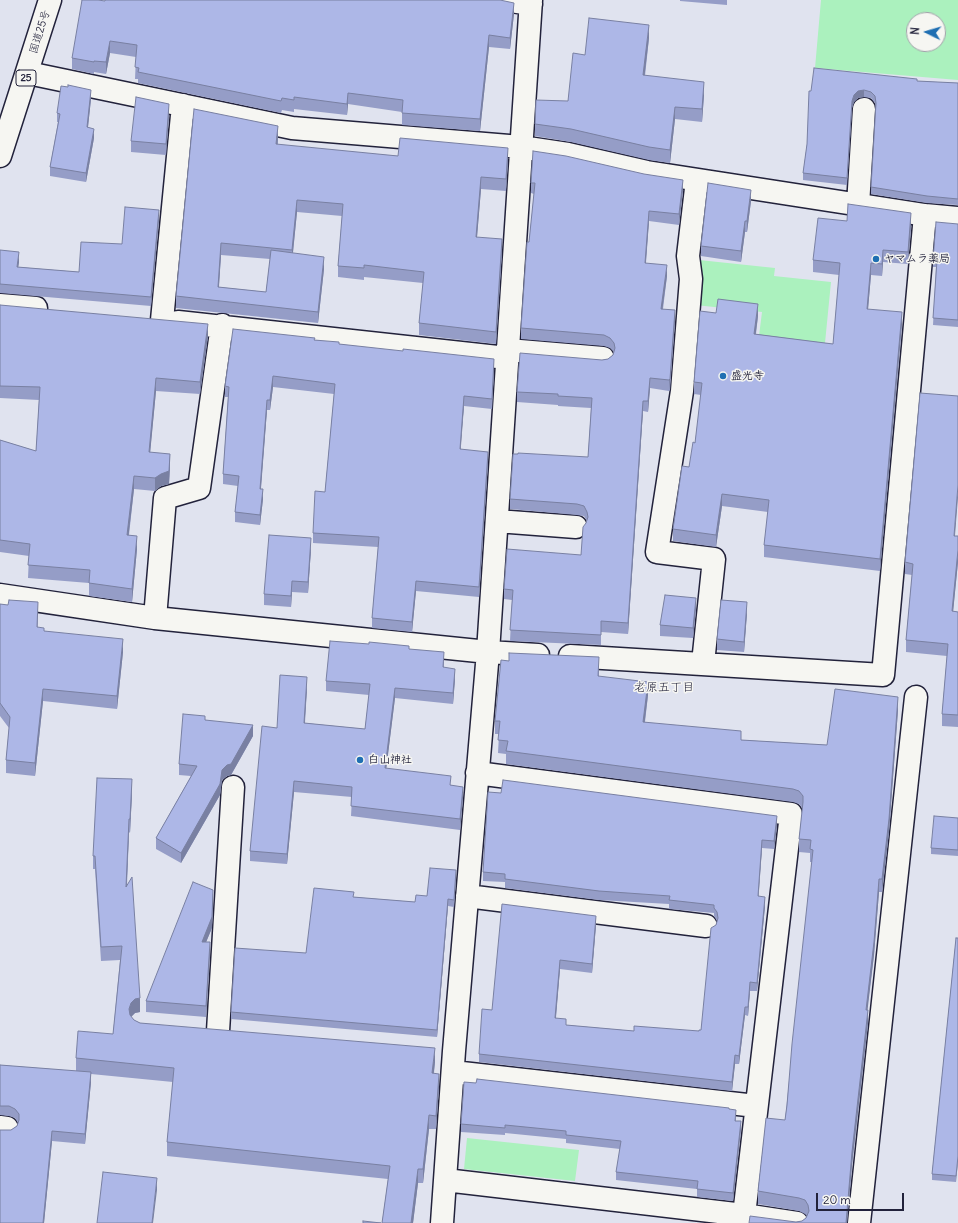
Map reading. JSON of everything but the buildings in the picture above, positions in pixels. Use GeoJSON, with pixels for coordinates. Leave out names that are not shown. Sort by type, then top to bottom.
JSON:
{"type":"FeatureCollection","features":[{"type":"Feature","properties":{"kind":"main road","name":"国道25号"},"geometry":{"type":"LineString","coordinates":[[0,156],[28,73],[50,0]]}},
{"type":"Feature","properties":{"kind":"main road"},"geometry":{"type":"LineString","coordinates":[[442,1223],[453,1072],[446,1051],[467,896],[488,652],[531,2],[504,0]]}},
{"type":"Feature","properties":{"kind":"main road"},"geometry":{"type":"LineString","coordinates":[[28,73],[292,128],[521,148],[568,154],[647,172],[925,215],[958,218]]}},
{"type":"Feature","properties":{"kind":"main road"},"geometry":{"type":"LineString","coordinates":[[162,320],[183,105]]}},
{"type":"Feature","properties":{"kind":"main road"},"geometry":{"type":"LineString","coordinates":[[858,205],[864,109]]}},
{"type":"Feature","properties":{"kind":"main road"},"geometry":{"type":"LineString","coordinates":[[697,180],[688,256],[691,278],[682,391],[657,552],[714,559],[703,663]]}},
{"type":"Feature","properties":{"kind":"main road"},"geometry":{"type":"LineString","coordinates":[[0,595],[154,618],[488,652],[703,663],[883,675],[925,215]]}},
{"type":"Feature","properties":{"kind":"main road"},"geometry":{"type":"LineString","coordinates":[[0,305],[54,310]]}},
{"type":"Feature","properties":{"kind":"main road"},"geometry":{"type":"LineString","coordinates":[[139,318],[507,354],[603,358]]}},
{"type":"Feature","properties":{"kind":"main road"},"geometry":{"type":"LineString","coordinates":[[154,618],[166,498],[200,488],[222,325]]}},
{"type":"Feature","properties":{"kind":"main road"},"geometry":{"type":"LineString","coordinates":[[496,521],[576,527]]}},
{"type":"Feature","properties":{"kind":"main road"},"geometry":{"type":"LineString","coordinates":[[859,1223],[916,697]]}},
{"type":"Feature","properties":{"kind":"main road"},"geometry":{"type":"LineString","coordinates":[[477,774],[791,814],[744,1215]]}},
{"type":"Feature","properties":{"kind":"main road"},"geometry":{"type":"LineString","coordinates":[[195,1029],[226,1031],[233,787]]}},
{"type":"Feature","properties":{"kind":"main road"},"geometry":{"type":"LineString","coordinates":[[467,896],[706,926]]}},
{"type":"Feature","properties":{"kind":"main road"},"geometry":{"type":"LineString","coordinates":[[453,1072],[756,1106]]}},
{"type":"Feature","properties":{"kind":"main road"},"geometry":{"type":"LineString","coordinates":[[445,1180],[744,1215],[796,1223]]}},
{"type":"Feature","properties":{"kind":"green space"},"geometry":{"type":"Polygon","coordinates":[[[821,0],[958,0],[958,80],[815,68],[821,0]]]}},
{"type":"Feature","properties":{"kind":"green space"},"geometry":{"type":"Polygon","coordinates":[[[699,260],[775,268],[774,276],[831,282],[825,343],[759,336],[762,312],[695,305],[699,260]]]}},
{"type":"Feature","properties":{"kind":"green space"},"geometry":{"type":"Polygon","coordinates":[[[467,1138],[579,1150],[575,1181],[464,1169],[467,1138]]]}},
{"type":"Feature","properties":{"kind":"place","name":"ヤマムラ薬局"},"geometry":{"type":"Point","coordinates":[876,259]}},
{"type":"Feature","properties":{"kind":"place","name":"盛光寺"},"geometry":{"type":"Point","coordinates":[723,376]}},
{"type":"Feature","properties":{"kind":"place","name":"白山神社"},"geometry":{"type":"Point","coordinates":[360,760]}},
{"type":"Feature","properties":{"kind":"district","name":"老原五丁目"},"geometry":{"type":"Point","coordinates":[664,688]}}]}
